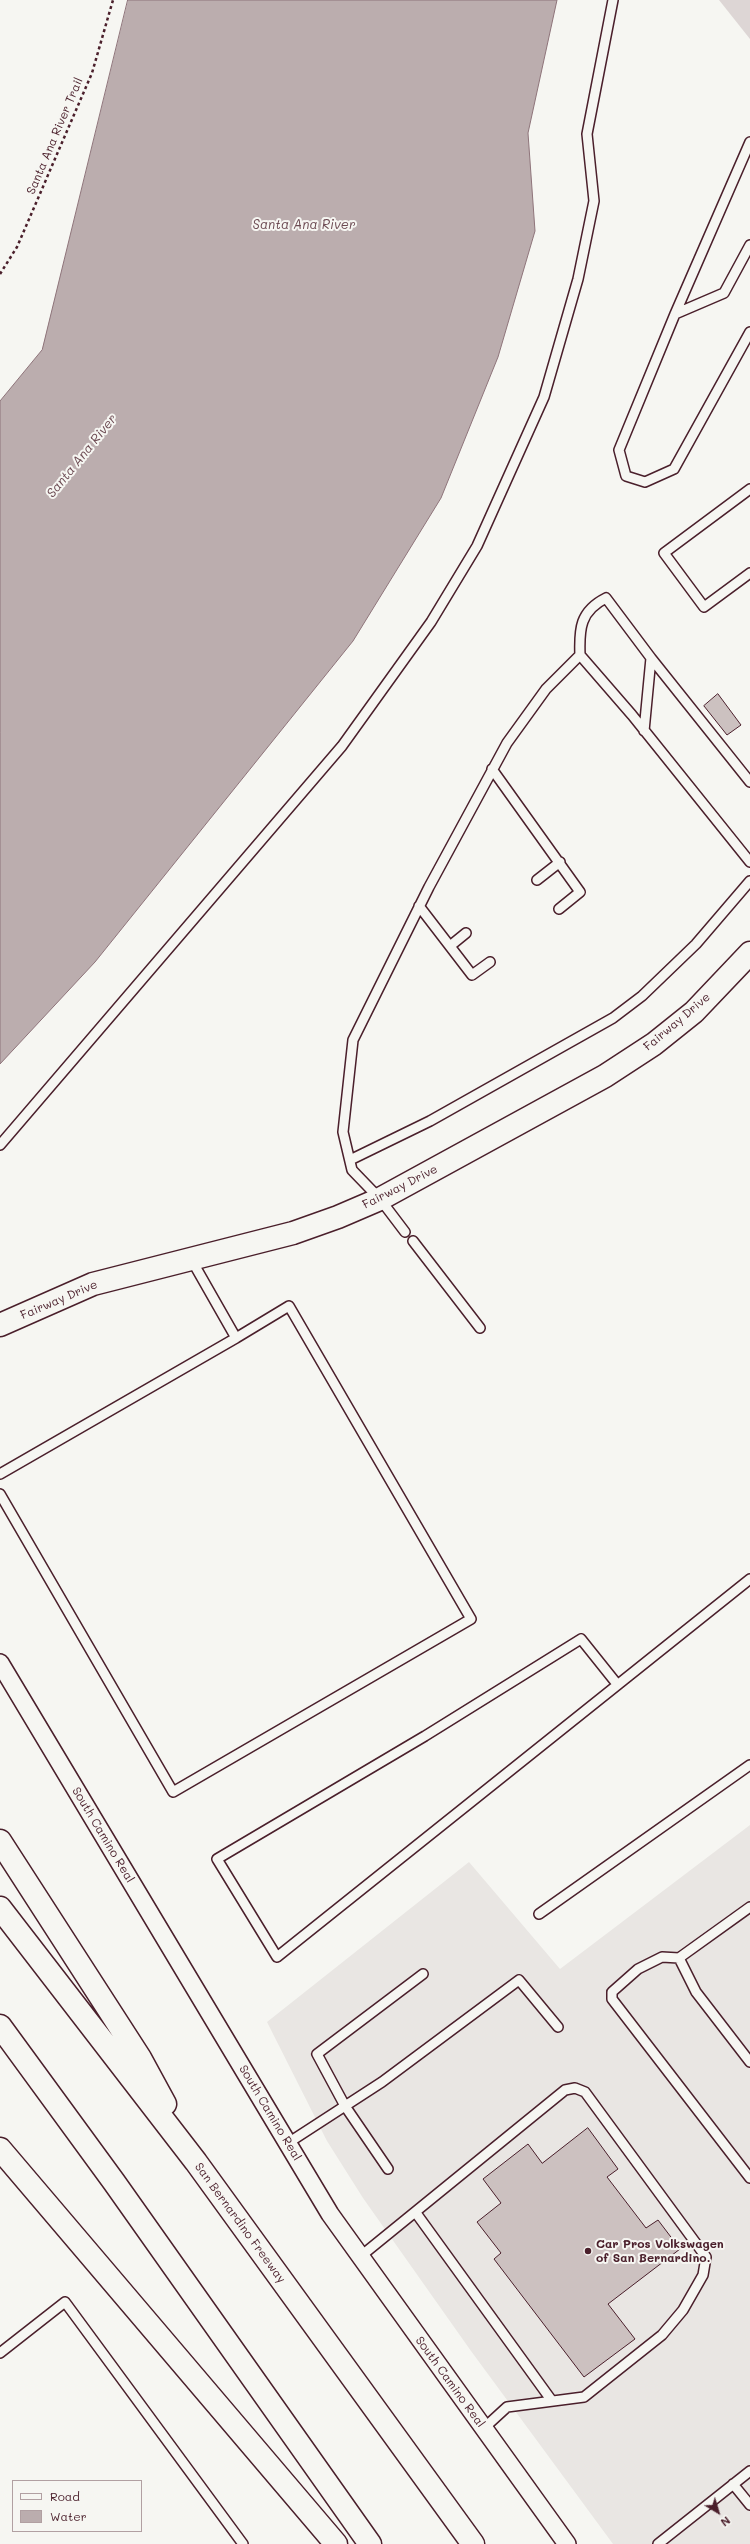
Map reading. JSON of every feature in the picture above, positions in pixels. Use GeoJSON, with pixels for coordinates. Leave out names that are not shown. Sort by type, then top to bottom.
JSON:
{"type":"FeatureCollection","features":[{"type":"Feature","properties":{"kind":"main road","name":"Fairway Drive"},"geometry":{"type":"LineString","coordinates":[[0,1325],[93,1284],[292,1233],[338,1217],[380,1199],[611,1072],[654,1044],[694,1012],[750,953]]}},
{"type":"Feature","properties":{"kind":"main road"},"geometry":{"type":"LineString","coordinates":[[0,1842],[140,2058],[196,2162]]}},
{"type":"Feature","properties":{"kind":"main road","name":"San Bernardino Freeway"},"geometry":{"type":"LineString","coordinates":[[0,1908],[196,2162],[473,2544]]}},
{"type":"Feature","properties":{"kind":"main road"},"geometry":{"type":"LineString","coordinates":[[0,2026],[118,2189],[370,2544]]}},
{"type":"Feature","properties":{"kind":"main road"},"geometry":{"type":"LineString","coordinates":[[0,2149],[336,2544]]}},
{"type":"Feature","properties":{"kind":"street","name":"South Camino Real"},"geometry":{"type":"LineString","coordinates":[[0,1663],[330,2214],[567,2544]]}},
{"type":"Feature","properties":{"kind":"lane"},"geometry":{"type":"LineString","coordinates":[[0,1146],[342,746],[431,622],[477,546],[544,397],[578,279],[594,201],[587,134],[613,0]]}},
{"type":"Feature","properties":{"kind":"lane"},"geometry":{"type":"LineString","coordinates":[[749,336],[674,469],[645,482],[626,476],[620,450],[675,314],[750,142]]}},
{"type":"Feature","properties":{"kind":"lane"},"geometry":{"type":"LineString","coordinates":[[675,314],[724,293],[750,245]]}},
{"type":"Feature","properties":{"kind":"lane"},"geometry":{"type":"LineString","coordinates":[[749,575],[704,607],[664,554],[750,489]]}},
{"type":"Feature","properties":{"kind":"lane"},"geometry":{"type":"LineString","coordinates":[[750,782],[651,658],[606,598],[594,604],[579,628],[580,655],[644,730],[750,862]]}},
{"type":"Feature","properties":{"kind":"lane"},"geometry":{"type":"LineString","coordinates":[[405,1232],[380,1199],[352,1170],[343,1132],[353,1040],[419,906],[507,743],[546,689],[580,655]]}},
{"type":"Feature","properties":{"kind":"lane"},"geometry":{"type":"LineString","coordinates":[[644,730],[651,658]]}},
{"type":"Feature","properties":{"kind":"lane"},"geometry":{"type":"LineString","coordinates":[[492,769],[580,892],[559,909]]}},
{"type":"Feature","properties":{"kind":"lane"},"geometry":{"type":"LineString","coordinates":[[537,880],[560,862]]}},
{"type":"Feature","properties":{"kind":"lane"},"geometry":{"type":"LineString","coordinates":[[350,1160],[430,1121],[613,1018],[648,991],[696,944],[750,881]]}},
{"type":"Feature","properties":{"kind":"lane"},"geometry":{"type":"LineString","coordinates":[[742,892],[750,897]]}},
{"type":"Feature","properties":{"kind":"lane"},"geometry":{"type":"LineString","coordinates":[[419,906],[472,975],[490,962]]}},
{"type":"Feature","properties":{"kind":"lane"},"geometry":{"type":"LineString","coordinates":[[450,946],[466,933]]}},
{"type":"Feature","properties":{"kind":"lane"},"geometry":{"type":"LineString","coordinates":[[412,1241],[480,1328]]}},
{"type":"Feature","properties":{"kind":"lane"},"geometry":{"type":"LineString","coordinates":[[191,1259],[236,1338]]}},
{"type":"Feature","properties":{"kind":"lane"},"geometry":{"type":"LineString","coordinates":[[0,1474],[289,1306],[471,1619],[173,1792],[0,1494]]}},
{"type":"Feature","properties":{"kind":"lane"},"geometry":{"type":"LineString","coordinates":[[617,1684],[581,1638],[425,1736],[217,1859],[278,1957],[750,1579]]}},
{"type":"Feature","properties":{"kind":"lane"},"geometry":{"type":"LineString","coordinates":[[539,1914],[750,1765]]}},
{"type":"Feature","properties":{"kind":"lane"},"geometry":{"type":"LineString","coordinates":[[750,1907],[679,1958],[662,1957],[638,1969],[612,1992],[612,1999],[750,2178]]}},
{"type":"Feature","properties":{"kind":"lane"},"geometry":{"type":"LineString","coordinates":[[679,1958],[696,1992],[750,2062]]}},
{"type":"Feature","properties":{"kind":"lane"},"geometry":{"type":"LineString","coordinates":[[388,2169],[345,2106],[317,2054],[423,1974]]}},
{"type":"Feature","properties":{"kind":"lane"},"geometry":{"type":"LineString","coordinates":[[288,2143],[382,2082],[519,1980],[558,2027]]}},
{"type":"Feature","properties":{"kind":"lane"},"geometry":{"type":"LineString","coordinates":[[360,2256],[565,2090],[575,2088],[585,2092],[706,2257],[703,2275],[683,2310],[662,2335],[584,2397],[507,2408],[483,2429]]}},
{"type":"Feature","properties":{"kind":"lane"},"geometry":{"type":"LineString","coordinates":[[416,2212],[552,2401]]}},
{"type":"Feature","properties":{"kind":"lane"},"geometry":{"type":"LineString","coordinates":[[0,2352],[65,2302],[243,2544]]}},
{"type":"Feature","properties":{"kind":"lane"},"geometry":{"type":"LineString","coordinates":[[658,2544],[750,2471]]}},
{"type":"Feature","properties":{"kind":"lane"},"geometry":{"type":"LineString","coordinates":[[733,2484],[750,2505]]}},
{"type":"Feature","properties":{"kind":"path","name":"Santa Ana River Trail"},"geometry":{"type":"LineString","coordinates":[[0,274],[17,247],[92,73],[113,0]]}},
{"type":"Feature","properties":{"kind":"shaded area"},"geometry":{"type":"Polygon","coordinates":[[[719,0],[750,0],[750,39],[719,0]]]}},
{"type":"Feature","properties":{"kind":"shaded area"},"geometry":{"type":"Polygon","coordinates":[[[750,1825],[750,2544],[613,2544],[471,2351],[363,2198],[327,2141],[267,2022],[469,1862],[560,1969],[750,1825]]]}},
{"type":"Feature","properties":{"kind":"water","name":"Santa Ana River"},"geometry":{"type":"Polygon","coordinates":[[[128,0],[557,0],[528,133],[535,231],[498,357],[441,498],[353,641],[95,962],[0,1064],[0,401],[42,350],[128,0]]]}},
{"type":"Feature","properties":{"kind":"building"},"geometry":{"type":"Polygon","coordinates":[[[718,694],[741,725],[727,735],[704,706],[718,694]]]}},
{"type":"Feature","properties":{"kind":"building","name":"Car Pros Volkswagen of San Bernardino."},"geometry":{"type":"Polygon","coordinates":[[[588,2128],[618,2169],[607,2177],[646,2228],[658,2220],[680,2249],[608,2304],[635,2339],[584,2377],[494,2259],[501,2253],[477,2222],[501,2203],[483,2179],[528,2144],[542,2163],[588,2128]]]}},
{"type":"Feature","properties":{"kind":"place","name":"Car Pros Volkswagen of San Bernardino."},"geometry":{"type":"Point","coordinates":[588,2251]}}]}
